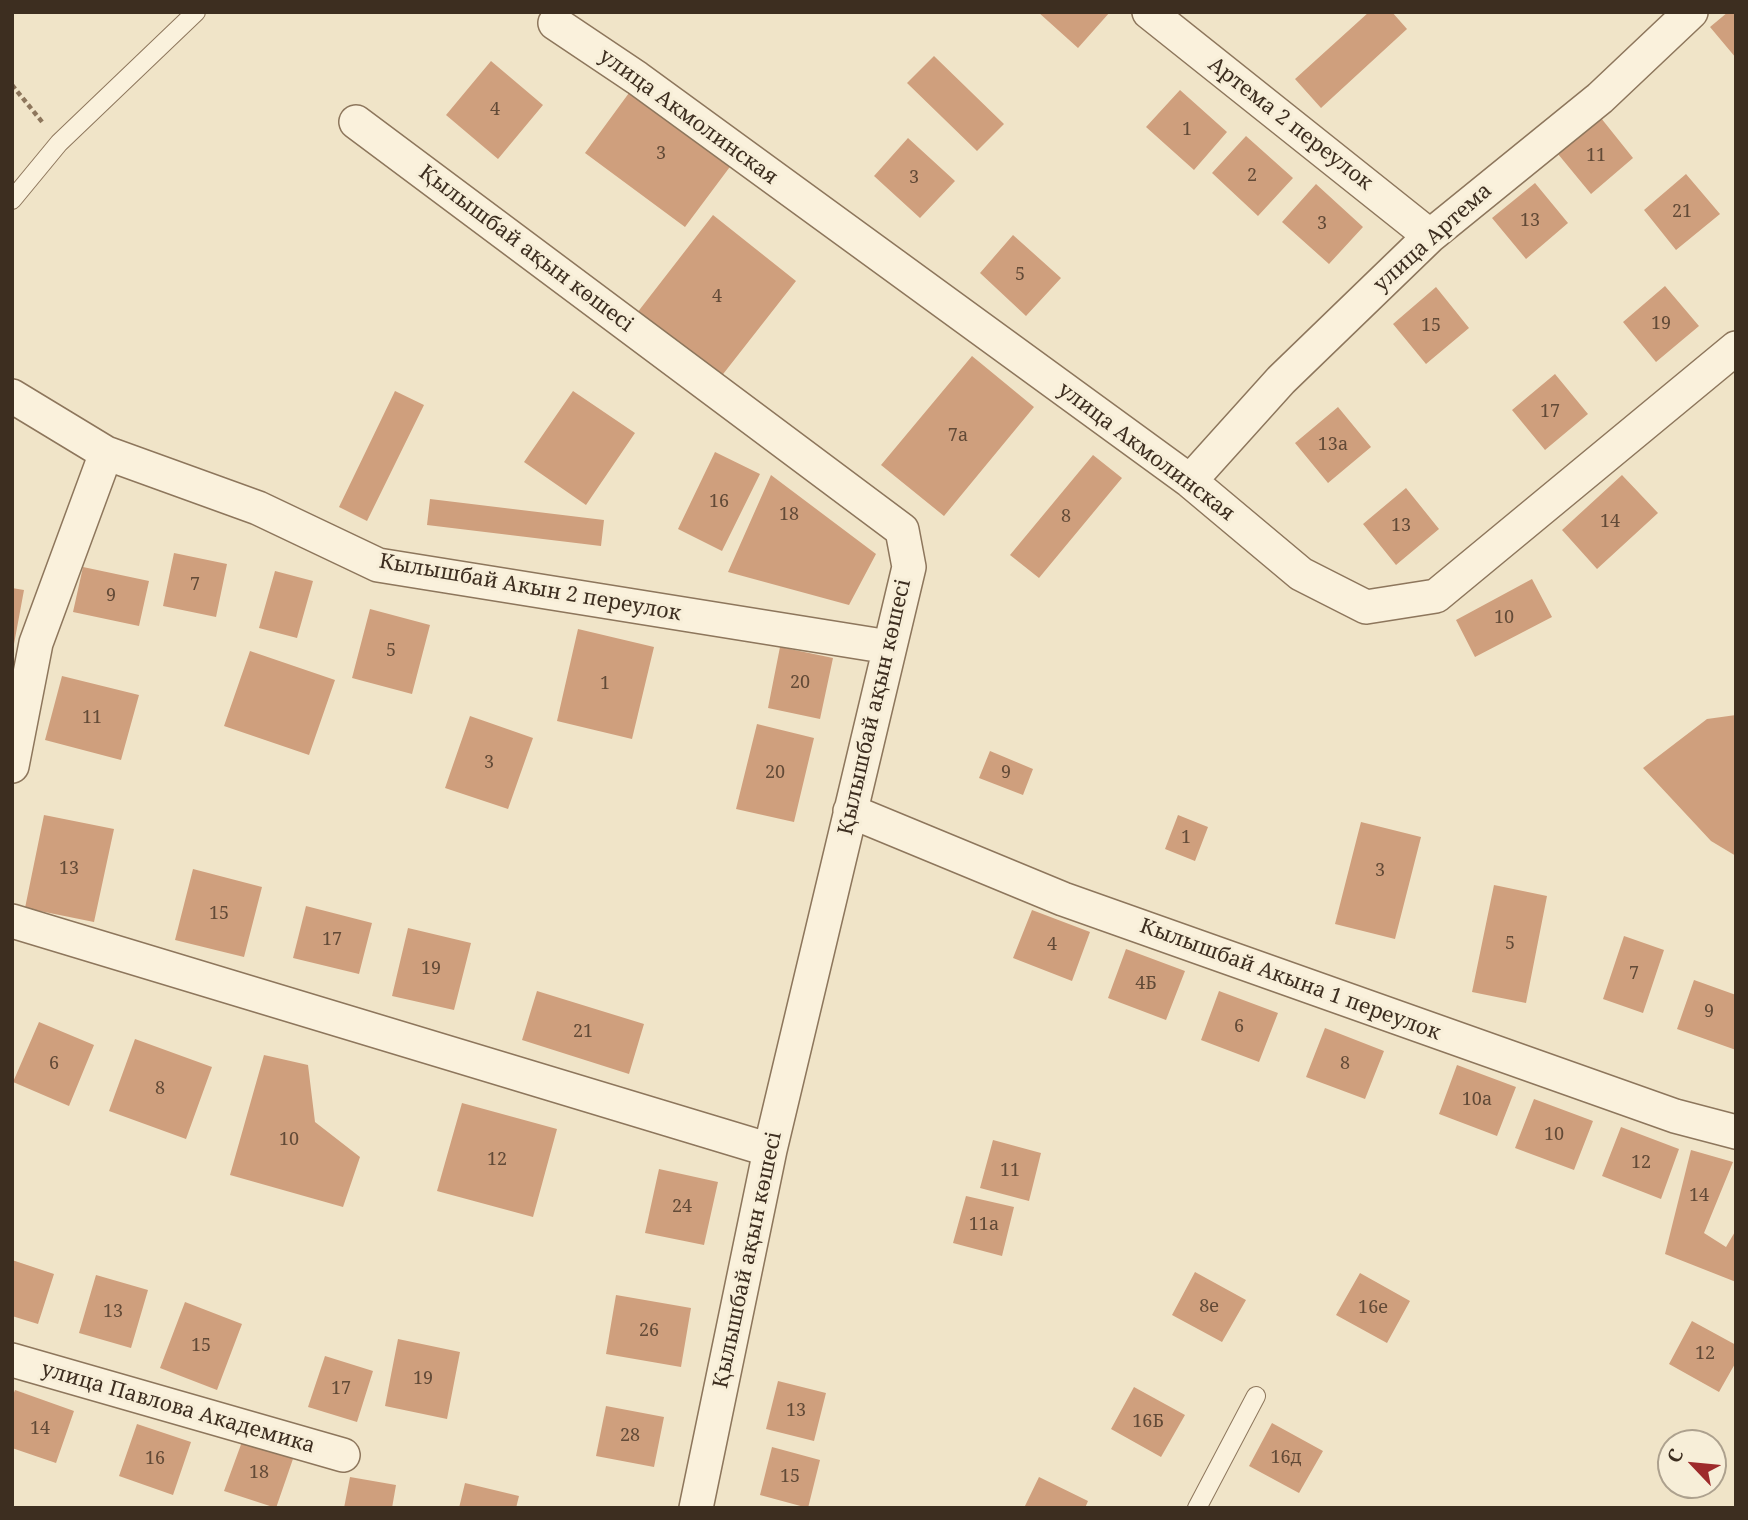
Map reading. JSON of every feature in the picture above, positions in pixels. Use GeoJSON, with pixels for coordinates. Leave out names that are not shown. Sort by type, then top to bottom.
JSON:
{"type":"FeatureCollection","features":[{"type":"Feature","properties":{"kind":"street","name":"улица Артема"},"geometry":{"type":"LineString","coordinates":[[1190,481],[1281,380],[1430,236],[1600,98],[1691,12]]}},
{"type":"Feature","properties":{"kind":"street","name":"Артема 2 переулок"},"geometry":{"type":"LineString","coordinates":[[1153,13],[1430,236]]}},
{"type":"Feature","properties":{"kind":"street","name":"улица Акмолинская"},"geometry":{"type":"LineString","coordinates":[[555,23],[637,78],[1190,481],[1301,575],[1366,607],[1436,596],[1736,348]]}},
{"type":"Feature","properties":{"kind":"street","name":"Қылышбай ақын көшесі"},"geometry":{"type":"LineString","coordinates":[[356,122],[902,530],[909,567],[770,1150],[696,1508]]}},
{"type":"Feature","properties":{"kind":"street","name":"Кылышбай Акын 2 переулок"},"geometry":{"type":"LineString","coordinates":[[12,396],[106,453],[258,508],[379,565],[889,647]]}},
{"type":"Feature","properties":{"kind":"street"},"geometry":{"type":"LineString","coordinates":[[12,765],[36,643],[106,453]]}},
{"type":"Feature","properties":{"kind":"street","name":"Кылышбай Акына 1 переулок"},"geometry":{"type":"LineString","coordinates":[[850,811],[1063,899],[1675,1116],[1736,1132]]}},
{"type":"Feature","properties":{"kind":"street"},"geometry":{"type":"LineString","coordinates":[[12,921],[770,1150]]}},
{"type":"Feature","properties":{"kind":"street","name":"улица Павлова Академика"},"geometry":{"type":"LineString","coordinates":[[12,1360],[343,1455]]}},
{"type":"Feature","properties":{"kind":"lane"},"geometry":{"type":"LineString","coordinates":[[12,200],[59,143],[195,12]]}},
{"type":"Feature","properties":{"kind":"lane"},"geometry":{"type":"LineString","coordinates":[[1197,1508],[1256,1396]]}},
{"type":"Feature","properties":{"kind":"path"},"geometry":{"type":"LineString","coordinates":[[12,85],[59,143]]}},
{"type":"Feature","properties":{"kind":"building"},"geometry":{"type":"Polygon","coordinates":[[[1038,12],[1110,12],[1078,48],[1038,12]]]}},
{"type":"Feature","properties":{"kind":"building"},"geometry":{"type":"Polygon","coordinates":[[[1369,12],[1392,12],[1407,29],[1321,108],[1295,79],[1369,12]]]}},
{"type":"Feature","properties":{"kind":"building"},"geometry":{"type":"Polygon","coordinates":[[[1728,12],[1736,12],[1736,58],[1710,27],[1728,12]]]}},
{"type":"Feature","properties":{"kind":"building"},"geometry":{"type":"Polygon","coordinates":[[[934,56],[1004,124],[977,151],[907,83],[934,56]]]}},
{"type":"Feature","properties":{"kind":"building"},"geometry":{"type":"Polygon","coordinates":[[[491,61],[543,105],[498,159],[446,115],[491,61]]]}},
{"type":"Feature","properties":{"kind":"building"},"geometry":{"type":"Polygon","coordinates":[[[637,82],[738,156],[685,227],[585,153],[637,82]]]}},
{"type":"Feature","properties":{"kind":"building"},"geometry":{"type":"Polygon","coordinates":[[[1180,90],[1227,132],[1194,170],[1146,127],[1180,90]]]}},
{"type":"Feature","properties":{"kind":"building"},"geometry":{"type":"Polygon","coordinates":[[[1601,118],[1633,158],[1591,194],[1558,154],[1601,118]]]}},
{"type":"Feature","properties":{"kind":"building"},"geometry":{"type":"Polygon","coordinates":[[[1246,136],[1293,178],[1258,216],[1212,173],[1246,136]]]}},
{"type":"Feature","properties":{"kind":"building"},"geometry":{"type":"Polygon","coordinates":[[[908,138],[955,181],[920,218],[874,176],[908,138]]]}},
{"type":"Feature","properties":{"kind":"building"},"geometry":{"type":"Polygon","coordinates":[[[1686,174],[1720,214],[1676,250],[1644,210],[1686,174]]]}},
{"type":"Feature","properties":{"kind":"building"},"geometry":{"type":"Polygon","coordinates":[[[1535,183],[1568,223],[1526,259],[1492,218],[1535,183]]]}},
{"type":"Feature","properties":{"kind":"building"},"geometry":{"type":"Polygon","coordinates":[[[1316,184],[1363,227],[1329,264],[1282,222],[1316,184]]]}},
{"type":"Feature","properties":{"kind":"building"},"geometry":{"type":"Polygon","coordinates":[[[713,215],[796,281],[720,378],[637,313],[713,215]]]}},
{"type":"Feature","properties":{"kind":"building"},"geometry":{"type":"Polygon","coordinates":[[[1013,235],[1061,278],[1026,316],[980,273],[1013,235]]]}},
{"type":"Feature","properties":{"kind":"building"},"geometry":{"type":"Polygon","coordinates":[[[1665,286],[1699,326],[1656,362],[1623,322],[1665,286]]]}},
{"type":"Feature","properties":{"kind":"building"},"geometry":{"type":"Polygon","coordinates":[[[1436,287],[1469,328],[1426,364],[1393,324],[1436,287]]]}},
{"type":"Feature","properties":{"kind":"building"},"geometry":{"type":"Polygon","coordinates":[[[972,356],[1034,407],[944,516],[881,465],[972,356]]]}},
{"type":"Feature","properties":{"kind":"building"},"geometry":{"type":"Polygon","coordinates":[[[1555,374],[1588,414],[1545,450],[1512,410],[1555,374]]]}},
{"type":"Feature","properties":{"kind":"building"},"geometry":{"type":"Polygon","coordinates":[[[395,391],[424,405],[367,521],[339,507],[395,391]]]}},
{"type":"Feature","properties":{"kind":"building"},"geometry":{"type":"Polygon","coordinates":[[[573,391],[635,433],[586,505],[524,462],[573,391]]]}},
{"type":"Feature","properties":{"kind":"building"},"geometry":{"type":"Polygon","coordinates":[[[1338,407],[1371,447],[1328,483],[1295,443],[1338,407]]]}},
{"type":"Feature","properties":{"kind":"building"},"geometry":{"type":"Polygon","coordinates":[[[715,452],[760,474],[722,551],[678,529],[715,452]]]}},
{"type":"Feature","properties":{"kind":"building"},"geometry":{"type":"Polygon","coordinates":[[[1093,455],[1122,478],[1039,578],[1010,555],[1093,455]]]}},
{"type":"Feature","properties":{"kind":"building"},"geometry":{"type":"Polygon","coordinates":[[[771,475],[876,554],[849,605],[728,572],[771,475]]]}},
{"type":"Feature","properties":{"kind":"building"},"geometry":{"type":"Polygon","coordinates":[[[1622,475],[1658,513],[1597,569],[1562,530],[1622,475]]]}},
{"type":"Feature","properties":{"kind":"building"},"geometry":{"type":"Polygon","coordinates":[[[1406,488],[1439,529],[1396,565],[1363,524],[1406,488]]]}},
{"type":"Feature","properties":{"kind":"building"},"geometry":{"type":"Polygon","coordinates":[[[430,499],[604,520],[601,546],[427,525],[430,499]]]}},
{"type":"Feature","properties":{"kind":"building"},"geometry":{"type":"Polygon","coordinates":[[[174,553],[227,564],[216,617],[163,606],[174,553]]]}},
{"type":"Feature","properties":{"kind":"building"},"geometry":{"type":"Polygon","coordinates":[[[83,567],[149,581],[139,626],[73,612],[83,567]]]}},
{"type":"Feature","properties":{"kind":"building"},"geometry":{"type":"Polygon","coordinates":[[[275,571],[313,581],[297,638],[259,628],[275,571]]]}},
{"type":"Feature","properties":{"kind":"building"},"geometry":{"type":"Polygon","coordinates":[[[1532,579],[1552,617],[1475,657],[1456,620],[1532,579]]]}},
{"type":"Feature","properties":{"kind":"building"},"geometry":{"type":"Polygon","coordinates":[[[12,588],[24,590],[14,644],[12,644],[12,588]]]}},
{"type":"Feature","properties":{"kind":"building"},"geometry":{"type":"Polygon","coordinates":[[[370,609],[430,625],[412,694],[352,678],[370,609]]]}},
{"type":"Feature","properties":{"kind":"building"},"geometry":{"type":"Polygon","coordinates":[[[578,629],[654,647],[632,739],[557,721],[578,629]]]}},
{"type":"Feature","properties":{"kind":"building"},"geometry":{"type":"Polygon","coordinates":[[[780,647],[833,658],[820,719],[768,708],[780,647]]]}},
{"type":"Feature","properties":{"kind":"building"},"geometry":{"type":"Polygon","coordinates":[[[250,651],[335,680],[309,755],[224,726],[250,651]]]}},
{"type":"Feature","properties":{"kind":"building"},"geometry":{"type":"Polygon","coordinates":[[[62,676],[139,695],[121,760],[45,740],[62,676]]]}},
{"type":"Feature","properties":{"kind":"building"},"geometry":{"type":"Polygon","coordinates":[[[1736,715],[1736,856],[1711,841],[1643,768],[1707,719],[1736,715]]]}},
{"type":"Feature","properties":{"kind":"building"},"geometry":{"type":"Polygon","coordinates":[[[470,716],[533,738],[508,809],[445,788],[470,716]]]}},
{"type":"Feature","properties":{"kind":"building"},"geometry":{"type":"Polygon","coordinates":[[[757,724],[814,738],[794,822],[736,809],[757,724]]]}},
{"type":"Feature","properties":{"kind":"building"},"geometry":{"type":"Polygon","coordinates":[[[990,751],[1033,769],[1023,795],[979,778],[990,751]]]}},
{"type":"Feature","properties":{"kind":"building"},"geometry":{"type":"Polygon","coordinates":[[[44,815],[114,829],[94,922],[25,908],[44,815]]]}},
{"type":"Feature","properties":{"kind":"building"},"geometry":{"type":"Polygon","coordinates":[[[1178,815],[1208,827],[1195,861],[1165,849],[1178,815]]]}},
{"type":"Feature","properties":{"kind":"building"},"geometry":{"type":"Polygon","coordinates":[[[1361,822],[1421,837],[1395,939],[1335,924],[1361,822]]]}},
{"type":"Feature","properties":{"kind":"building"},"geometry":{"type":"Polygon","coordinates":[[[193,869],[262,887],[244,957],[175,940],[193,869]]]}},
{"type":"Feature","properties":{"kind":"building"},"geometry":{"type":"Polygon","coordinates":[[[1494,885],[1547,896],[1526,1003],[1472,992],[1494,885]]]}},
{"type":"Feature","properties":{"kind":"building"},"geometry":{"type":"Polygon","coordinates":[[[306,906],[372,923],[359,974],[293,958],[306,906]]]}},
{"type":"Feature","properties":{"kind":"building"},"geometry":{"type":"Polygon","coordinates":[[[1032,910],[1090,932],[1072,981],[1013,958],[1032,910]]]}},
{"type":"Feature","properties":{"kind":"building"},"geometry":{"type":"Polygon","coordinates":[[[408,928],[471,943],[454,1010],[392,996],[408,928]]]}},
{"type":"Feature","properties":{"kind":"building"},"geometry":{"type":"Polygon","coordinates":[[[1624,936],[1664,950],[1643,1013],[1603,999],[1624,936]]]}},
{"type":"Feature","properties":{"kind":"building"},"geometry":{"type":"Polygon","coordinates":[[[1126,949],[1185,971],[1166,1020],[1108,998],[1126,949]]]}},
{"type":"Feature","properties":{"kind":"building"},"geometry":{"type":"Polygon","coordinates":[[[1694,980],[1736,995],[1736,1050],[1677,1029],[1694,980]]]}},
{"type":"Feature","properties":{"kind":"building"},"geometry":{"type":"Polygon","coordinates":[[[537,991],[644,1024],[629,1074],[522,1040],[537,991]]]}},
{"type":"Feature","properties":{"kind":"building"},"geometry":{"type":"Polygon","coordinates":[[[1219,991],[1278,1013],[1259,1062],[1201,1040],[1219,991]]]}},
{"type":"Feature","properties":{"kind":"building"},"geometry":{"type":"Polygon","coordinates":[[[39,1022],[94,1045],[69,1106],[13,1082],[39,1022]]]}},
{"type":"Feature","properties":{"kind":"building"},"geometry":{"type":"Polygon","coordinates":[[[1325,1028],[1384,1051],[1365,1099],[1306,1077],[1325,1028]]]}},
{"type":"Feature","properties":{"kind":"building"},"geometry":{"type":"Polygon","coordinates":[[[135,1039],[212,1067],[186,1139],[109,1111],[135,1039]]]}},
{"type":"Feature","properties":{"kind":"building"},"geometry":{"type":"Polygon","coordinates":[[[264,1055],[308,1065],[315,1122],[360,1157],[343,1207],[230,1175],[264,1055]]]}},
{"type":"Feature","properties":{"kind":"building"},"geometry":{"type":"Polygon","coordinates":[[[1457,1065],[1516,1087],[1497,1136],[1439,1114],[1457,1065]]]}},
{"type":"Feature","properties":{"kind":"building"},"geometry":{"type":"Polygon","coordinates":[[[1534,1099],[1593,1121],[1574,1170],[1515,1148],[1534,1099]]]}},
{"type":"Feature","properties":{"kind":"building"},"geometry":{"type":"Polygon","coordinates":[[[462,1103],[557,1129],[533,1217],[437,1191],[462,1103]]]}},
{"type":"Feature","properties":{"kind":"building"},"geometry":{"type":"Polygon","coordinates":[[[1621,1127],[1679,1149],[1661,1199],[1602,1176],[1621,1127]]]}},
{"type":"Feature","properties":{"kind":"building"},"geometry":{"type":"Polygon","coordinates":[[[993,1140],[1041,1153],[1029,1201],[980,1188],[993,1140]]]}},
{"type":"Feature","properties":{"kind":"building"},"geometry":{"type":"Polygon","coordinates":[[[1691,1150],[1733,1162],[1704,1233],[1726,1247],[1736,1230],[1736,1282],[1665,1254],[1691,1150]]]}},
{"type":"Feature","properties":{"kind":"building"},"geometry":{"type":"Polygon","coordinates":[[[659,1169],[718,1182],[704,1245],[645,1233],[659,1169]]]}},
{"type":"Feature","properties":{"kind":"building"},"geometry":{"type":"Polygon","coordinates":[[[966,1196],[1014,1207],[1002,1256],[953,1243],[966,1196]]]}},
{"type":"Feature","properties":{"kind":"building"},"geometry":{"type":"Polygon","coordinates":[[[12,1260],[54,1274],[38,1324],[12,1316],[12,1260]]]}},
{"type":"Feature","properties":{"kind":"building"},"geometry":{"type":"Polygon","coordinates":[[[1195,1272],[1246,1300],[1222,1342],[1172,1315],[1195,1272]]]}},
{"type":"Feature","properties":{"kind":"building"},"geometry":{"type":"Polygon","coordinates":[[[1360,1273],[1410,1301],[1387,1343],[1336,1315],[1360,1273]]]}},
{"type":"Feature","properties":{"kind":"building"},"geometry":{"type":"Polygon","coordinates":[[[96,1275],[148,1290],[131,1348],[79,1333],[96,1275]]]}},
{"type":"Feature","properties":{"kind":"building"},"geometry":{"type":"Polygon","coordinates":[[[616,1295],[691,1308],[681,1367],[606,1354],[616,1295]]]}},
{"type":"Feature","properties":{"kind":"building"},"geometry":{"type":"Polygon","coordinates":[[[185,1302],[242,1324],[217,1390],[160,1368],[185,1302]]]}},
{"type":"Feature","properties":{"kind":"building"},"geometry":{"type":"Polygon","coordinates":[[[1692,1321],[1736,1345],[1736,1362],[1719,1392],[1669,1364],[1692,1321]]]}},
{"type":"Feature","properties":{"kind":"building"},"geometry":{"type":"Polygon","coordinates":[[[398,1339],[460,1352],[447,1419],[385,1406],[398,1339]]]}},
{"type":"Feature","properties":{"kind":"building"},"geometry":{"type":"Polygon","coordinates":[[[325,1356],[373,1371],[357,1422],[308,1407],[325,1356]]]}},
{"type":"Feature","properties":{"kind":"building"},"geometry":{"type":"Polygon","coordinates":[[[778,1381],[826,1393],[814,1441],[766,1429],[778,1381]]]}},
{"type":"Feature","properties":{"kind":"building"},"geometry":{"type":"Polygon","coordinates":[[[1134,1387],[1185,1415],[1161,1457],[1111,1429],[1134,1387]]]}},
{"type":"Feature","properties":{"kind":"building"},"geometry":{"type":"Polygon","coordinates":[[[15,1390],[74,1411],[56,1463],[12,1448],[12,1398],[15,1390]]]}},
{"type":"Feature","properties":{"kind":"building"},"geometry":{"type":"Polygon","coordinates":[[[606,1406],[664,1417],[654,1467],[596,1456],[606,1406]]]}},
{"type":"Feature","properties":{"kind":"building"},"geometry":{"type":"Polygon","coordinates":[[[1272,1423],[1323,1451],[1299,1493],[1249,1466],[1272,1423]]]}},
{"type":"Feature","properties":{"kind":"building"},"geometry":{"type":"Polygon","coordinates":[[[137,1424],[191,1442],[173,1495],[119,1476],[137,1424]]]}},
{"type":"Feature","properties":{"kind":"building"},"geometry":{"type":"Polygon","coordinates":[[[243,1439],[294,1456],[276,1508],[224,1491],[243,1439]]]}},
{"type":"Feature","properties":{"kind":"building"},"geometry":{"type":"Polygon","coordinates":[[[772,1447],[820,1460],[808,1508],[760,1495],[772,1447]]]}},
{"type":"Feature","properties":{"kind":"building"},"geometry":{"type":"Polygon","coordinates":[[[350,1477],[396,1485],[392,1508],[344,1508],[350,1477]]]}},
{"type":"Feature","properties":{"kind":"building"},"geometry":{"type":"Polygon","coordinates":[[[1039,1477],[1088,1501],[1085,1508],[1024,1508],[1039,1477]]]}},
{"type":"Feature","properties":{"kind":"building"},"geometry":{"type":"Polygon","coordinates":[[[465,1483],[519,1496],[516,1508],[459,1508],[465,1483]]]}}]}
